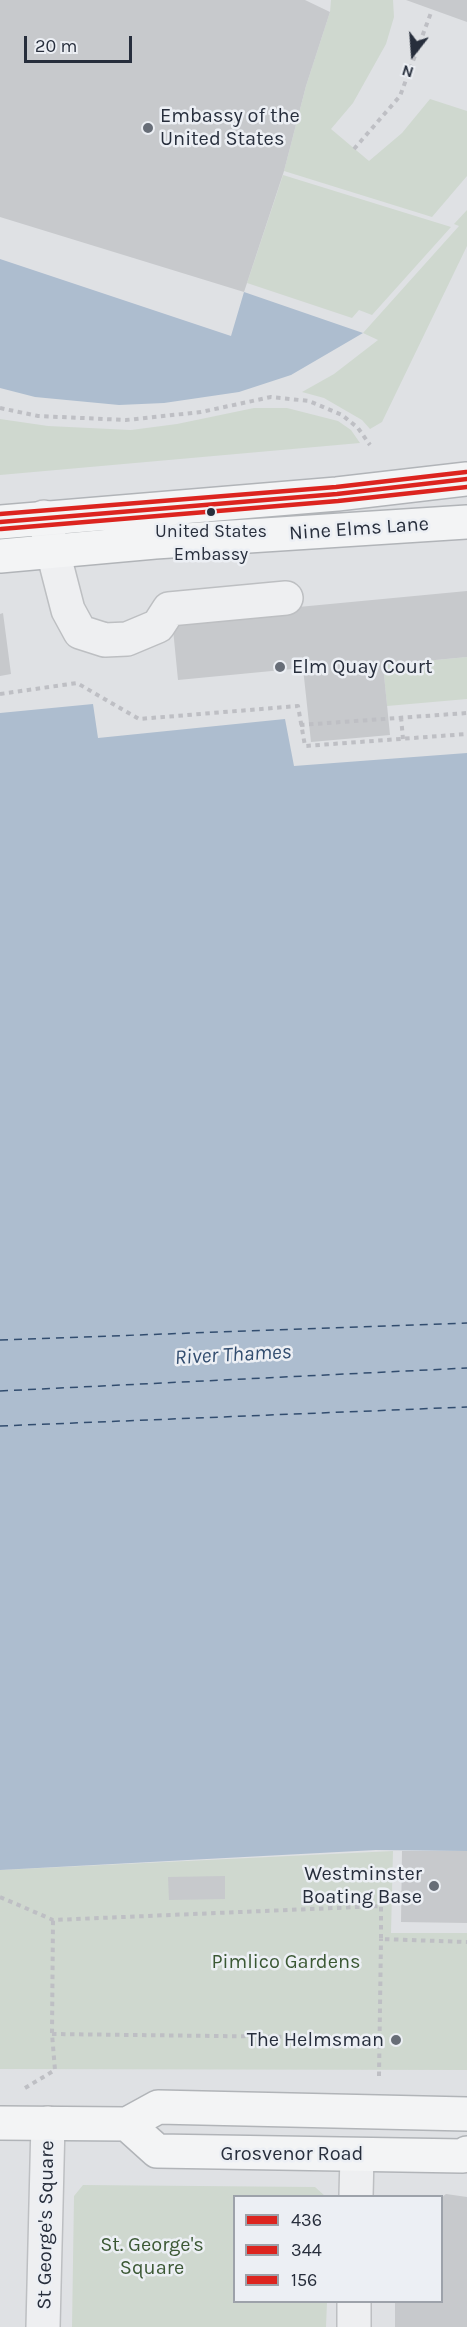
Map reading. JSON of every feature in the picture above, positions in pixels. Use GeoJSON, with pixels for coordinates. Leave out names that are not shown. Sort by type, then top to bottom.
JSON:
{"type":"FeatureCollection","features":[{"type":"Feature","properties":{"kind":"highway","name":"Nine Elms Lane"},"geometry":{"type":"LineString","coordinates":[[0,522],[336,494],[467,479]]}},
{"type":"Feature","properties":{"kind":"highway","name":"Nine Elms Lane"},"geometry":{"type":"LineString","coordinates":[[0,556],[155,542],[467,522]]}},
{"type":"Feature","properties":{"kind":"highway"},"geometry":{"type":"LineString","coordinates":[[0,2123],[127,2124],[158,2107],[467,2114]]}},
{"type":"Feature","properties":{"kind":"highway","name":"Grosvenor Road"},"geometry":{"type":"LineString","coordinates":[[127,2124],[157,2151],[463,2156],[467,2153]]}},
{"type":"Feature","properties":{"kind":"street"},"geometry":{"type":"LineString","coordinates":[[44,518],[54,551],[64,600],[74,625],[80,632],[105,640],[128,639],[158,626],[169,609],[286,597]]}},
{"type":"Feature","properties":{"kind":"street","name":"St George's Square"},"geometry":{"type":"LineString","coordinates":[[43,2327],[48,2123]]}},
{"type":"Feature","properties":{"kind":"street"},"geometry":{"type":"LineString","coordinates":[[356,2195],[357,2155]]}},
{"type":"Feature","properties":{"kind":"street"},"geometry":{"type":"LineString","coordinates":[[354,2303],[354,2327]]}},
{"type":"Feature","properties":{"kind":"path"},"geometry":{"type":"LineString","coordinates":[[354,149],[400,96],[432,9]]}},
{"type":"Feature","properties":{"kind":"path"},"geometry":{"type":"LineString","coordinates":[[0,408],[38,416],[126,420],[201,412],[271,397],[309,401],[342,415],[358,428],[370,445]]}},
{"type":"Feature","properties":{"kind":"path"},"geometry":{"type":"LineString","coordinates":[[0,694],[77,683],[139,719],[298,706],[305,746],[467,734]]}},
{"type":"Feature","properties":{"kind":"path"},"geometry":{"type":"LineString","coordinates":[[300,724],[467,712]]}},
{"type":"Feature","properties":{"kind":"path"},"geometry":{"type":"LineString","coordinates":[[401,717],[403,739]]}},
{"type":"Feature","properties":{"kind":"path"},"geometry":{"type":"LineString","coordinates":[[0,1897],[53,1920],[381,1906],[377,2111]]}},
{"type":"Feature","properties":{"kind":"path"},"geometry":{"type":"LineString","coordinates":[[25,2086],[55,2070],[52,2034],[53,1920]]}},
{"type":"Feature","properties":{"kind":"path"},"geometry":{"type":"LineString","coordinates":[[381,1939],[467,1942]]}},
{"type":"Feature","properties":{"kind":"path"},"geometry":{"type":"LineString","coordinates":[[52,2034],[380,2038]]}},
{"type":"Feature","properties":{"kind":"green space"},"geometry":{"type":"Polygon","coordinates":[[[331,0],[393,0],[394,17],[386,44],[353,103],[331,129],[369,161],[402,133],[430,99],[467,111],[467,176],[432,217],[284,171],[306,86],[330,12],[331,0]]]}},
{"type":"Feature","properties":{"kind":"green space"},"geometry":{"type":"Polygon","coordinates":[[[283,175],[451,227],[372,315],[359,310],[352,318],[247,283],[283,175]]]}},
{"type":"Feature","properties":{"kind":"green space"},"geometry":{"type":"Polygon","coordinates":[[[467,210],[467,246],[382,422],[370,429],[362,420],[324,398],[302,392],[334,374],[378,340],[363,333],[459,226],[454,224],[467,210]]]}},
{"type":"Feature","properties":{"kind":"green space"},"geometry":{"type":"Polygon","coordinates":[[[254,408],[287,408],[338,421],[351,430],[360,443],[0,475],[0,419],[48,426],[131,430],[177,424],[254,408]]]}},
{"type":"Feature","properties":{"kind":"green space"},"geometry":{"type":"Polygon","coordinates":[[[467,657],[467,699],[387,706],[383,665],[467,657]]]}},
{"type":"Feature","properties":{"kind":"green space","name":"Pimlico Gardens"},"geometry":{"type":"Polygon","coordinates":[[[393,1851],[391,1933],[467,1933],[467,2070],[0,2069],[0,1870],[393,1851]]]}},
{"type":"Feature","properties":{"kind":"green space","name":"St. George's Square"},"geometry":{"type":"Polygon","coordinates":[[[83,2185],[315,2187],[324,2195],[233,2195],[233,2303],[327,2303],[326,2327],[72,2327],[74,2196],[83,2185]]]}},
{"type":"Feature","properties":{"kind":"water"},"geometry":{"type":"Polygon","coordinates":[[[0,259],[231,336],[244,292],[363,333],[291,375],[239,392],[164,403],[119,405],[35,397],[0,388],[0,259]]]}},
{"type":"Feature","properties":{"kind":"water","name":"River Thames"},"geometry":{"type":"Polygon","coordinates":[[[93,704],[98,738],[285,719],[294,766],[467,753],[467,1851],[376,1850],[0,1870],[0,713],[93,704]]]}},
{"type":"Feature","properties":{"kind":"building","name":"Embassy of the United States"},"geometry":{"type":"Polygon","coordinates":[[[0,0],[305,0],[330,12],[306,86],[284,171],[244,292],[0,217],[0,0]]]}},
{"type":"Feature","properties":{"kind":"building"},"geometry":{"type":"Polygon","coordinates":[[[406,0],[467,0],[467,22],[406,0]]]}},
{"type":"Feature","properties":{"kind":"building","name":"Elm Quay Court"},"geometry":{"type":"Polygon","coordinates":[[[467,591],[467,657],[383,665],[390,735],[311,742],[303,668],[178,680],[172,619],[467,591]]]}},
{"type":"Feature","properties":{"kind":"building"},"geometry":{"type":"Polygon","coordinates":[[[3,613],[11,674],[0,676],[0,614],[3,613]]]}},
{"type":"Feature","properties":{"kind":"building","name":"Westminster Boating Base"},"geometry":{"type":"Polygon","coordinates":[[[402,1851],[467,1851],[467,1923],[401,1922],[402,1851]]]}},
{"type":"Feature","properties":{"kind":"building"},"geometry":{"type":"Polygon","coordinates":[[[225,1876],[225,1899],[169,1900],[168,1877],[225,1876]]]}},
{"type":"Feature","properties":{"kind":"building"},"geometry":{"type":"Polygon","coordinates":[[[446,2194],[467,2197],[467,2327],[395,2327],[395,2303],[443,2303],[443,2196],[446,2194]]]}},
{"type":"Feature","properties":{"kind":"ferry route"},"geometry":{"type":"LineString","coordinates":[[0,1340],[467,1323]]}},
{"type":"Feature","properties":{"kind":"ferry route"},"geometry":{"type":"LineString","coordinates":[[0,1391],[467,1368]]}},
{"type":"Feature","properties":{"kind":"ferry route"},"geometry":{"type":"LineString","coordinates":[[0,1426],[467,1407]]}},
{"type":"Feature","properties":{"kind":"transit line","name":"156"},"geometry":{"type":"LineString","coordinates":[[0,514],[336,487],[466,472]]}},
{"type":"Feature","properties":{"kind":"transit line","name":"436"},"geometry":{"type":"LineString","coordinates":[[0,522],[337,494],[467,479]]}},
{"type":"Feature","properties":{"kind":"transit line","name":"344"},"geometry":{"type":"LineString","coordinates":[[1,529],[338,501],[467,487]]}},
{"type":"Feature","properties":{"kind":"place","name":"Embassy of the United States"},"geometry":{"type":"Point","coordinates":[148,128]}},
{"type":"Feature","properties":{"kind":"place","name":"United States Embassy"},"geometry":{"type":"Point","coordinates":[211,512]}},
{"type":"Feature","properties":{"kind":"place","name":"Elm Quay Court"},"geometry":{"type":"Point","coordinates":[280,667]}},
{"type":"Feature","properties":{"kind":"place","name":"Westminster Boating Base"},"geometry":{"type":"Point","coordinates":[434,1886]}},
{"type":"Feature","properties":{"kind":"place","name":"The Helmsman"},"geometry":{"type":"Point","coordinates":[396,2040]}}]}
